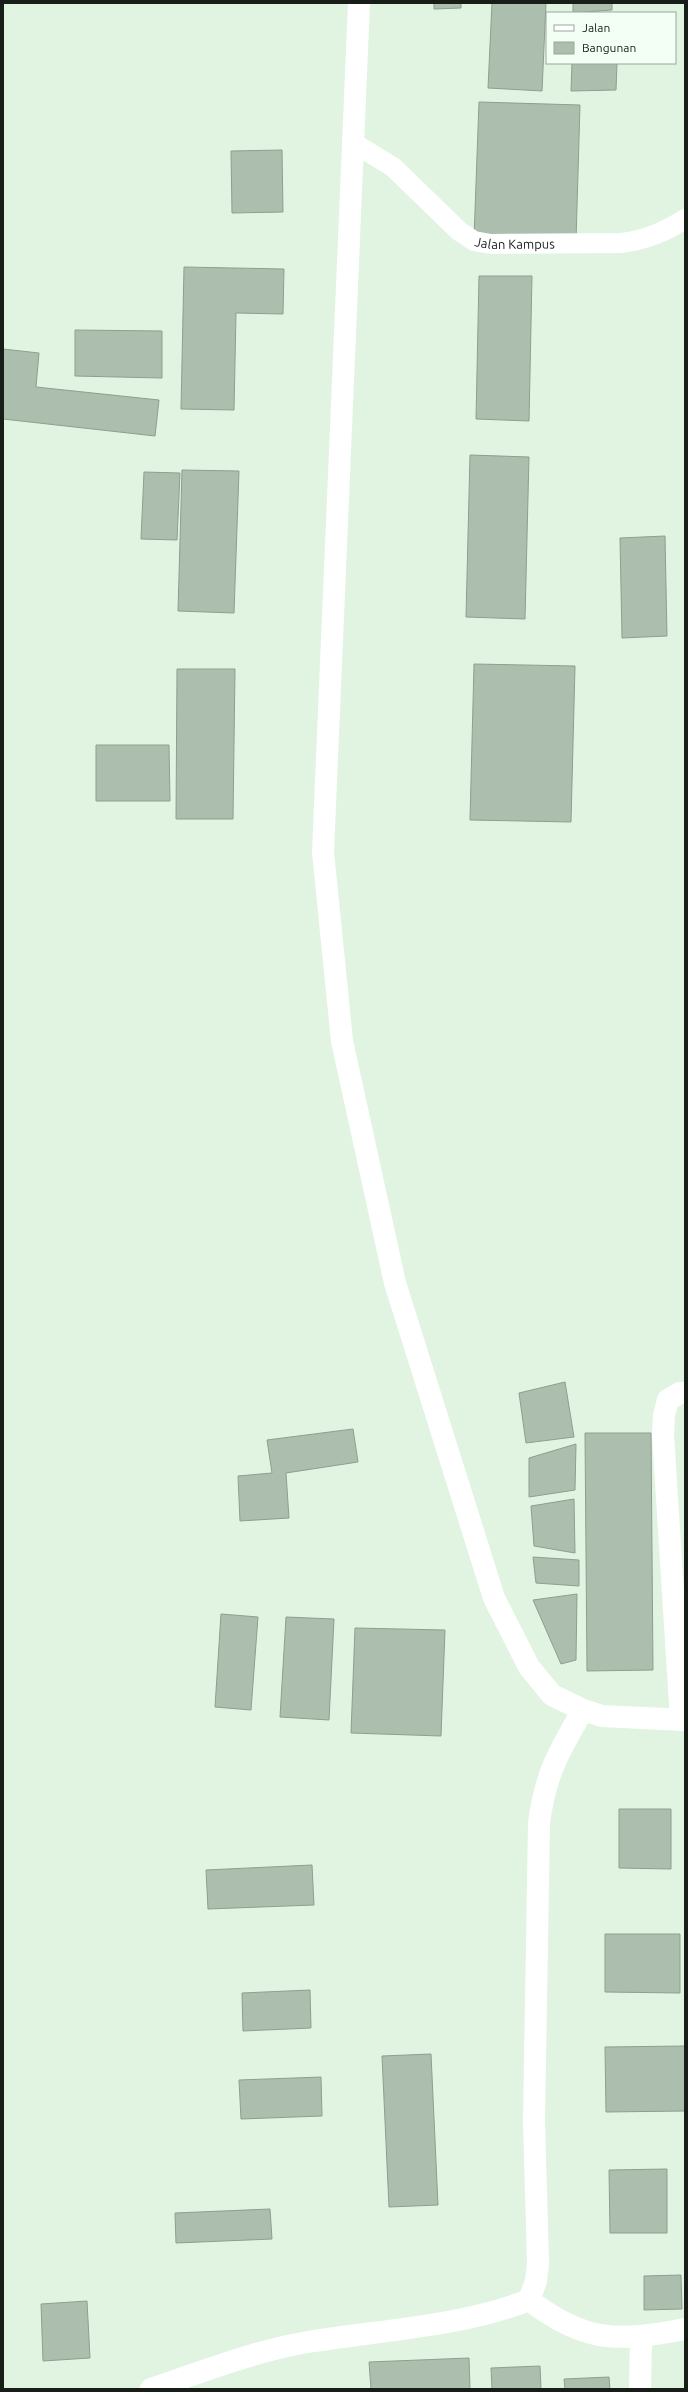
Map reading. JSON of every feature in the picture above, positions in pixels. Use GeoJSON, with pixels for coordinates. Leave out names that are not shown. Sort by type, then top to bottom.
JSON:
{"type":"FeatureCollection","features":[{"type":"Feature","properties":{"kind":"street"},"geometry":{"type":"LineString","coordinates":[[359,3],[323,852],[342,1041],[396,1283],[494,1598],[529,1667],[552,1695],[583,1710],[602,1716],[683,1720],[663,1434],[664,1415],[668,1400],[680,1393],[685,1393]]}},
{"type":"Feature","properties":{"kind":"street"},"geometry":{"type":"LineString","coordinates":[[529,2300],[536,2281],[538,2263],[534,2121],[539,1823],[547,1777],[558,1753],[583,1710]]}},
{"type":"Feature","properties":{"kind":"street"},"geometry":{"type":"LineString","coordinates":[[529,2300],[565,2325],[594,2335],[641,2338],[685,2329]]}},
{"type":"Feature","properties":{"kind":"street"},"geometry":{"type":"LineString","coordinates":[[151,2389],[177,2385],[236,2360],[306,2342],[487,2313],[529,2300]]}},
{"type":"Feature","properties":{"kind":"street"},"geometry":{"type":"LineString","coordinates":[[640,2389],[641,2338]]}},
{"type":"Feature","properties":{"kind":"lane","name":"Jalan Kampus"},"geometry":{"type":"LineString","coordinates":[[352,142],[393,167],[459,231],[474,241],[491,244],[621,243],[642,240],[659,234],[685,220]]}},
{"type":"Feature","properties":{"kind":"building"},"geometry":{"type":"Polygon","coordinates":[[[434,3],[461,3],[461,8],[434,9],[434,3]]]}},
{"type":"Feature","properties":{"kind":"building"},"geometry":{"type":"Polygon","coordinates":[[[492,3],[546,3],[542,91],[488,88],[492,3]]]}},
{"type":"Feature","properties":{"kind":"building"},"geometry":{"type":"Polygon","coordinates":[[[573,3],[612,3],[612,10],[573,12],[573,3]]]}},
{"type":"Feature","properties":{"kind":"building"},"geometry":{"type":"Polygon","coordinates":[[[572,64],[617,64],[616,90],[571,91],[572,64]]]}},
{"type":"Feature","properties":{"kind":"building"},"geometry":{"type":"Polygon","coordinates":[[[479,102],[580,105],[576,241],[474,238],[479,102]]]}},
{"type":"Feature","properties":{"kind":"building"},"geometry":{"type":"Polygon","coordinates":[[[282,150],[283,212],[232,213],[231,151],[282,150]]]}},
{"type":"Feature","properties":{"kind":"building"},"geometry":{"type":"Polygon","coordinates":[[[184,267],[284,269],[283,314],[236,313],[234,410],[181,409],[184,267]]]}},
{"type":"Feature","properties":{"kind":"building"},"geometry":{"type":"Polygon","coordinates":[[[479,276],[532,276],[529,421],[476,419],[479,276]]]}},
{"type":"Feature","properties":{"kind":"building"},"geometry":{"type":"Polygon","coordinates":[[[75,330],[162,331],[162,378],[75,376],[75,330]]]}},
{"type":"Feature","properties":{"kind":"building"},"geometry":{"type":"Polygon","coordinates":[[[3,349],[39,353],[36,387],[159,400],[155,436],[3,419],[3,349]]]}},
{"type":"Feature","properties":{"kind":"building"},"geometry":{"type":"Polygon","coordinates":[[[470,455],[529,457],[525,619],[466,617],[470,455]]]}},
{"type":"Feature","properties":{"kind":"building"},"geometry":{"type":"Polygon","coordinates":[[[182,470],[239,471],[234,613],[178,611],[182,470]]]}},
{"type":"Feature","properties":{"kind":"building"},"geometry":{"type":"Polygon","coordinates":[[[144,472],[180,473],[177,540],[141,539],[144,472]]]}},
{"type":"Feature","properties":{"kind":"building"},"geometry":{"type":"Polygon","coordinates":[[[665,536],[667,636],[622,638],[620,538],[665,536]]]}},
{"type":"Feature","properties":{"kind":"building"},"geometry":{"type":"Polygon","coordinates":[[[474,664],[575,666],[571,822],[470,820],[474,664]]]}},
{"type":"Feature","properties":{"kind":"building"},"geometry":{"type":"Polygon","coordinates":[[[177,669],[235,669],[233,819],[176,819],[177,669]]]}},
{"type":"Feature","properties":{"kind":"building"},"geometry":{"type":"Polygon","coordinates":[[[96,745],[169,745],[170,801],[96,801],[96,745]]]}},
{"type":"Feature","properties":{"kind":"building"},"geometry":{"type":"Polygon","coordinates":[[[565,1382],[574,1437],[526,1443],[519,1393],[565,1382]]]}},
{"type":"Feature","properties":{"kind":"building"},"geometry":{"type":"Polygon","coordinates":[[[353,1429],[358,1462],[286,1473],[289,1518],[240,1521],[238,1476],[272,1473],[267,1440],[353,1429]]]}},
{"type":"Feature","properties":{"kind":"building"},"geometry":{"type":"Polygon","coordinates":[[[585,1433],[651,1433],[653,1670],[587,1671],[585,1433]]]}},
{"type":"Feature","properties":{"kind":"building"},"geometry":{"type":"Polygon","coordinates":[[[576,1444],[575,1490],[529,1497],[529,1458],[576,1444]]]}},
{"type":"Feature","properties":{"kind":"building"},"geometry":{"type":"Polygon","coordinates":[[[574,1499],[575,1553],[534,1546],[531,1506],[574,1499]]]}},
{"type":"Feature","properties":{"kind":"building"},"geometry":{"type":"Polygon","coordinates":[[[533,1557],[579,1560],[579,1586],[536,1583],[533,1557]]]}},
{"type":"Feature","properties":{"kind":"building"},"geometry":{"type":"Polygon","coordinates":[[[577,1594],[576,1660],[561,1664],[533,1600],[577,1594]]]}},
{"type":"Feature","properties":{"kind":"building"},"geometry":{"type":"Polygon","coordinates":[[[221,1614],[258,1617],[251,1710],[215,1707],[221,1614]]]}},
{"type":"Feature","properties":{"kind":"building"},"geometry":{"type":"Polygon","coordinates":[[[286,1617],[334,1619],[329,1720],[280,1717],[286,1617]]]}},
{"type":"Feature","properties":{"kind":"building"},"geometry":{"type":"Polygon","coordinates":[[[355,1628],[445,1630],[441,1736],[351,1733],[355,1628]]]}},
{"type":"Feature","properties":{"kind":"building"},"geometry":{"type":"Polygon","coordinates":[[[619,1809],[671,1809],[671,1869],[619,1868],[619,1809]]]}},
{"type":"Feature","properties":{"kind":"building"},"geometry":{"type":"Polygon","coordinates":[[[312,1865],[314,1905],[208,1909],[206,1870],[312,1865]]]}},
{"type":"Feature","properties":{"kind":"building"},"geometry":{"type":"Polygon","coordinates":[[[605,1934],[680,1934],[680,1993],[605,1992],[605,1934]]]}},
{"type":"Feature","properties":{"kind":"building"},"geometry":{"type":"Polygon","coordinates":[[[310,1990],[311,2028],[243,2031],[242,1993],[310,1990]]]}},
{"type":"Feature","properties":{"kind":"building"},"geometry":{"type":"Polygon","coordinates":[[[685,2046],[685,2111],[606,2112],[605,2047],[685,2046]]]}},
{"type":"Feature","properties":{"kind":"building"},"geometry":{"type":"Polygon","coordinates":[[[431,2054],[438,2205],[389,2207],[382,2056],[431,2054]]]}},
{"type":"Feature","properties":{"kind":"building"},"geometry":{"type":"Polygon","coordinates":[[[321,2077],[322,2116],[241,2119],[239,2080],[321,2077]]]}},
{"type":"Feature","properties":{"kind":"building"},"geometry":{"type":"Polygon","coordinates":[[[667,2169],[667,2233],[610,2233],[609,2170],[667,2169]]]}},
{"type":"Feature","properties":{"kind":"building"},"geometry":{"type":"Polygon","coordinates":[[[270,2209],[272,2239],[176,2243],[175,2213],[270,2209]]]}},
{"type":"Feature","properties":{"kind":"building"},"geometry":{"type":"Polygon","coordinates":[[[681,2275],[682,2309],[644,2310],[644,2276],[681,2275]]]}},
{"type":"Feature","properties":{"kind":"building"},"geometry":{"type":"Polygon","coordinates":[[[87,2301],[90,2358],[43,2361],[41,2304],[87,2301]]]}},
{"type":"Feature","properties":{"kind":"building"},"geometry":{"type":"Polygon","coordinates":[[[469,2358],[470,2389],[371,2389],[369,2362],[469,2358]]]}},
{"type":"Feature","properties":{"kind":"building"},"geometry":{"type":"Polygon","coordinates":[[[540,2366],[541,2389],[492,2389],[491,2368],[540,2366]]]}},
{"type":"Feature","properties":{"kind":"building"},"geometry":{"type":"Polygon","coordinates":[[[609,2377],[610,2389],[565,2389],[564,2379],[609,2377]]]}}]}
